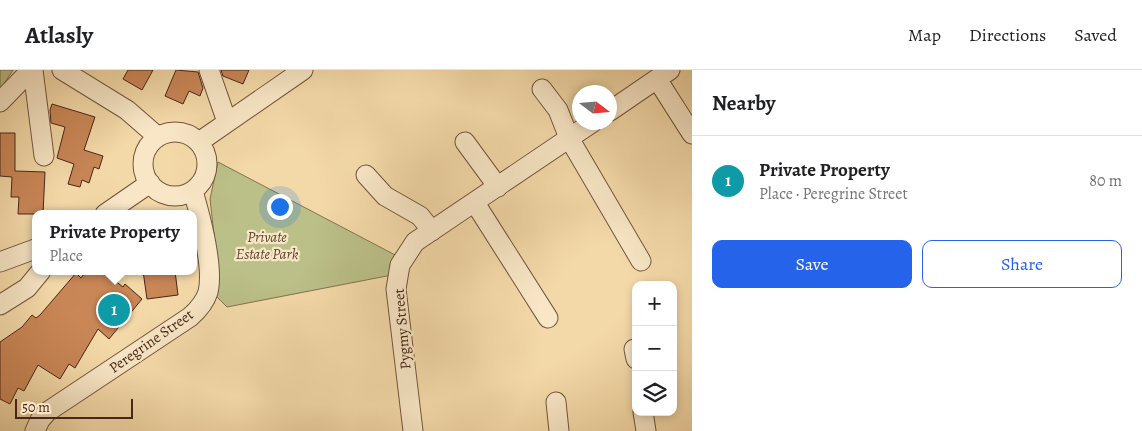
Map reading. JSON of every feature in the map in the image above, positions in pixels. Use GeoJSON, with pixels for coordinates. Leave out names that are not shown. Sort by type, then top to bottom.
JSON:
{"type":"FeatureCollection","features":[{"type":"Feature","properties":{"kind":"street"},"geometry":{"type":"LineString","coordinates":[[0,102],[32,70]]}},
{"type":"Feature","properties":{"kind":"street"},"geometry":{"type":"LineString","coordinates":[[32,70],[44,156]]}},
{"type":"Feature","properties":{"kind":"street"},"geometry":{"type":"LineString","coordinates":[[62,70],[127,110],[158,137]]}},
{"type":"Feature","properties":{"kind":"street"},"geometry":{"type":"LineString","coordinates":[[209,70],[227,122]]}},
{"type":"Feature","properties":{"kind":"street"},"geometry":{"type":"LineString","coordinates":[[199,142],[303,70]]}},
{"type":"Feature","properties":{"kind":"street"},"geometry":{"type":"LineString","coordinates":[[617,106],[664,73],[692,134]]}},
{"type":"Feature","properties":{"kind":"street"},"geometry":{"type":"LineString","coordinates":[[542,89],[558,110],[570,138],[641,261]]}},
{"type":"Feature","properties":{"kind":"street","name":"Pygmy Street"},"geometry":{"type":"LineString","coordinates":[[413,431],[396,289],[400,265],[404,256],[416,242],[582,130]]}},
{"type":"Feature","properties":{"kind":"street"},"geometry":{"type":"LineString","coordinates":[[179,132],[190,135],[199,142],[208,162],[206,174],[201,184],[193,191],[172,197],[161,194],[150,184],[143,167],[144,156],[149,146],[158,137],[168,133],[179,132]]}},
{"type":"Feature","properties":{"kind":"street"},"geometry":{"type":"LineString","coordinates":[[465,142],[498,187]]}},
{"type":"Feature","properties":{"kind":"street"},"geometry":{"type":"LineString","coordinates":[[366,175],[385,196],[420,216],[432,231]]}},
{"type":"Feature","properties":{"kind":"street"},"geometry":{"type":"LineString","coordinates":[[111,210],[150,184]]}},
{"type":"Feature","properties":{"kind":"street","name":"Peregrine Street"},"geometry":{"type":"LineString","coordinates":[[35,431],[40,420],[47,412],[190,317],[200,306],[207,293],[209,284],[202,222],[193,191]]}},
{"type":"Feature","properties":{"kind":"street"},"geometry":{"type":"LineString","coordinates":[[475,203],[548,318]]}},
{"type":"Feature","properties":{"kind":"street"},"geometry":{"type":"LineString","coordinates":[[0,262],[32,250]]}},
{"type":"Feature","properties":{"kind":"street"},"geometry":{"type":"LineString","coordinates":[[0,305],[23,291],[37,275]]}},
{"type":"Feature","properties":{"kind":"street"},"geometry":{"type":"LineString","coordinates":[[556,402],[559,431]]}},
{"type":"Feature","properties":{"kind":"street"},"geometry":{"type":"LineString","coordinates":[[644,416],[646,431]]}},
{"type":"Feature","properties":{"kind":"green space"},"geometry":{"type":"Polygon","coordinates":[[[0,70],[13,70],[0,90],[0,70]]]}},
{"type":"Feature","properties":{"kind":"green space","name":"Private Estate Park"},"geometry":{"type":"Polygon","coordinates":[[[218,162],[399,257],[392,275],[227,307],[215,295],[219,279],[210,199],[218,162]]]}},
{"type":"Feature","properties":{"kind":"building"},"geometry":{"type":"Polygon","coordinates":[[[128,70],[153,70],[142,90],[123,79],[128,70]]]}},
{"type":"Feature","properties":{"kind":"building"},"geometry":{"type":"Polygon","coordinates":[[[176,70],[198,72],[203,88],[200,96],[189,91],[183,104],[165,96],[176,70]]]}},
{"type":"Feature","properties":{"kind":"building"},"geometry":{"type":"Polygon","coordinates":[[[221,70],[249,70],[243,84],[223,76],[221,70]]]}},
{"type":"Feature","properties":{"kind":"building"},"geometry":{"type":"Polygon","coordinates":[[[52,104],[95,117],[84,150],[103,156],[99,169],[94,167],[89,183],[82,180],[80,187],[68,184],[74,164],[57,158],[65,127],[51,123],[50,110],[52,104]]]}},
{"type":"Feature","properties":{"kind":"building"},"geometry":{"type":"Polygon","coordinates":[[[0,133],[15,133],[15,171],[45,172],[43,210],[32,210],[32,214],[18,214],[19,197],[11,197],[12,177],[0,176],[0,133]]]}},
{"type":"Feature","properties":{"kind":"building"},"geometry":{"type":"Polygon","coordinates":[[[74,275],[78,275],[81,278],[83,275],[108,275],[123,287],[125,284],[142,299],[109,339],[98,329],[75,368],[69,364],[60,379],[38,365],[24,391],[18,388],[10,404],[0,399],[0,342],[22,327],[32,315],[36,318],[40,315],[74,275]]]}},
{"type":"Feature","properties":{"kind":"building"},"geometry":{"type":"Polygon","coordinates":[[[144,275],[176,275],[178,295],[147,299],[144,275]]]}},
{"type":"Feature","properties":{"kind":"place","name":"Private Property"},"geometry":{"type":"Point","coordinates":[114,310]}}]}
